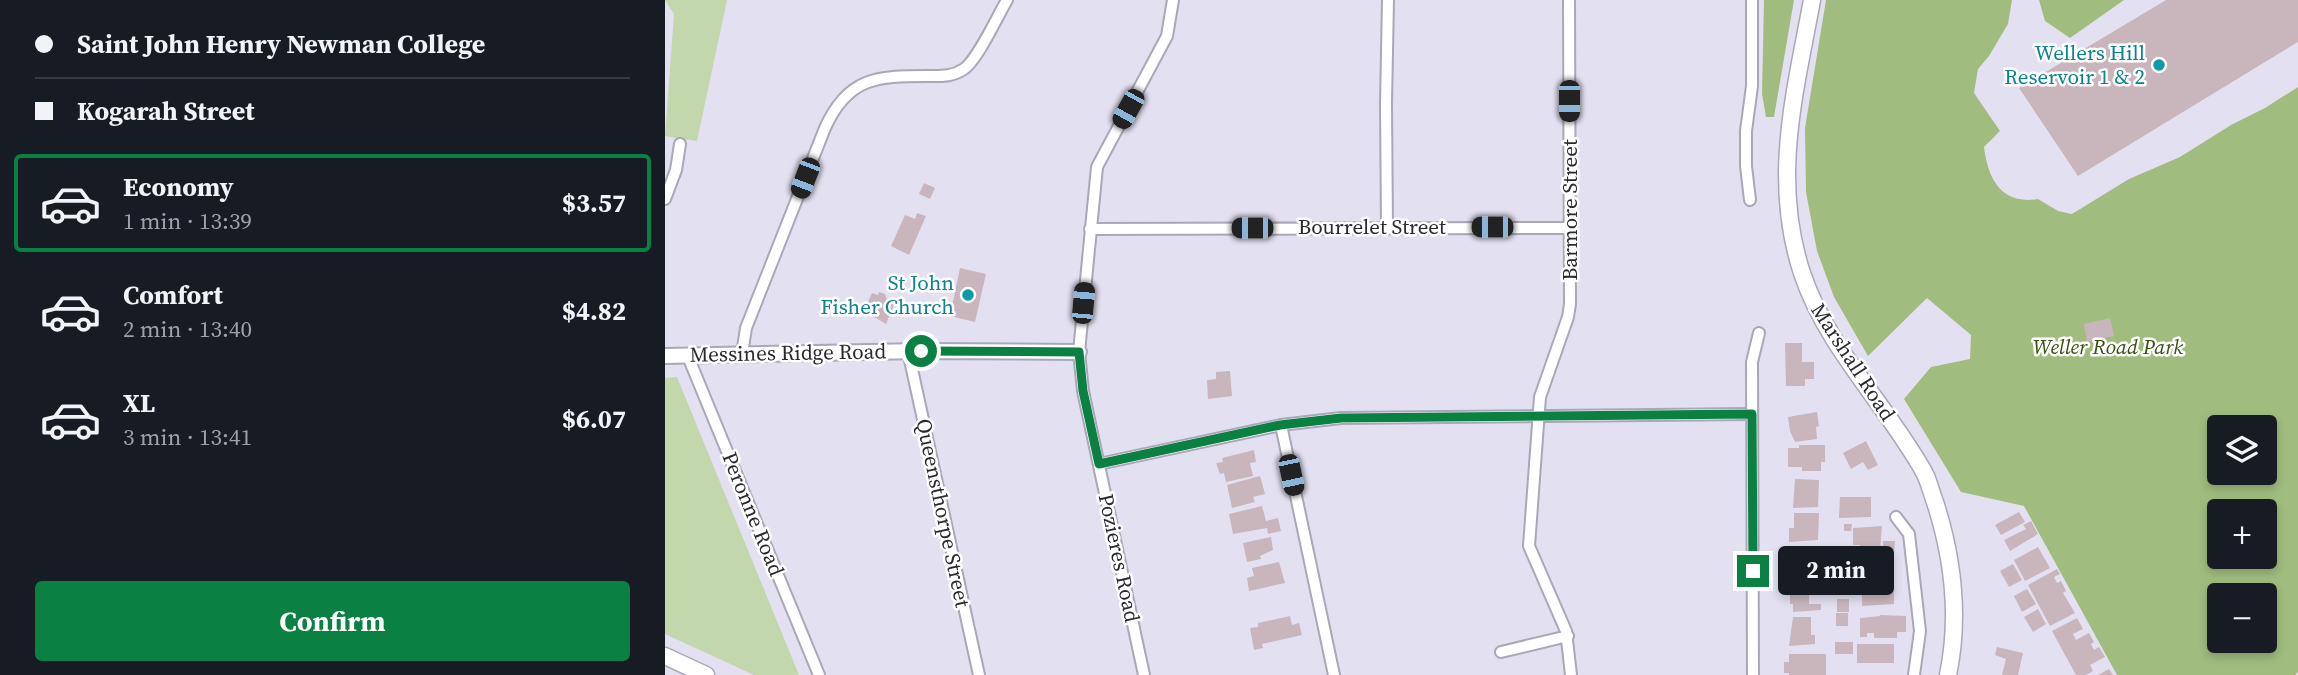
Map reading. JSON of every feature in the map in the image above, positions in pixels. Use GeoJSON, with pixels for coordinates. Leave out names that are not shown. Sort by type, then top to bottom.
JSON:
{"type":"FeatureCollection","features":[{"type":"Feature","properties":{"kind":"main road","name":"Marshall Road"},"geometry":{"type":"LineString","coordinates":[[1812,0],[1795,85],[1787,151],[1786,191],[1793,241],[1807,287],[1826,328],[1925,474],[1943,527],[1954,584],[1953,650],[1948,675]]}},
{"type":"Feature","properties":{"kind":"main road"},"geometry":{"type":"LineString","coordinates":[[665,656],[706,675]]}},
{"type":"Feature","properties":{"kind":"street"},"geometry":{"type":"LineString","coordinates":[[742,354],[747,328],[825,128],[838,103],[856,88],[877,78],[944,76],[961,71],[974,57],[1007,0]]}},
{"type":"Feature","properties":{"kind":"street","name":"Pozieres Road"},"geometry":{"type":"LineString","coordinates":[[1144,675],[1083,391],[1079,352],[1097,167],[1167,36],[1173,0]]}},
{"type":"Feature","properties":{"kind":"street"},"geometry":{"type":"LineString","coordinates":[[1387,227],[1388,0]]}},
{"type":"Feature","properties":{"kind":"street","name":"Barmore Street"},"geometry":{"type":"LineString","coordinates":[[1569,0],[1569,312],[1541,392],[1529,546],[1568,636],[1571,675]]}},
{"type":"Feature","properties":{"kind":"street"},"geometry":{"type":"LineString","coordinates":[[1750,200],[1746,166],[1752,86],[1752,0]]}},
{"type":"Feature","properties":{"kind":"street"},"geometry":{"type":"LineString","coordinates":[[665,199],[676,170],[680,144]]}},
{"type":"Feature","properties":{"kind":"street","name":"Bourrelet Street"},"geometry":{"type":"LineString","coordinates":[[1090,229],[1570,228]]}},
{"type":"Feature","properties":{"kind":"street"},"geometry":{"type":"LineString","coordinates":[[1753,675],[1752,357],[1759,333]]}},
{"type":"Feature","properties":{"kind":"street","name":"Messines Ridge Road"},"geometry":{"type":"LineString","coordinates":[[665,356],[908,351],[1079,352]]}},
{"type":"Feature","properties":{"kind":"street","name":"Queensthorpe Street"},"geometry":{"type":"LineString","coordinates":[[908,351],[979,675]]}},
{"type":"Feature","properties":{"kind":"street","name":"Peronne Road"},"geometry":{"type":"LineString","coordinates":[[687,354],[818,675]]}},
{"type":"Feature","properties":{"kind":"street"},"geometry":{"type":"LineString","coordinates":[[1099,464],[1280,425],[1341,418],[1752,414]]}},
{"type":"Feature","properties":{"kind":"street"},"geometry":{"type":"LineString","coordinates":[[1280,425],[1334,675]]}},
{"type":"Feature","properties":{"kind":"street"},"geometry":{"type":"LineString","coordinates":[[1896,517],[1909,534],[1919,617],[1920,631],[1914,675]]}},
{"type":"Feature","properties":{"kind":"street"},"geometry":{"type":"LineString","coordinates":[[1501,652],[1568,636]]}},
{"type":"Feature","properties":{"kind":"green space"},"geometry":{"type":"Polygon","coordinates":[[[665,0],[727,0],[697,141],[665,136],[674,14],[665,0]]]}},
{"type":"Feature","properties":{"kind":"green space"},"geometry":{"type":"Polygon","coordinates":[[[1764,0],[1794,0],[1774,117],[1766,117],[1762,94],[1764,0]]]}},
{"type":"Feature","properties":{"kind":"green space","name":"Weller Road Park"},"geometry":{"type":"Polygon","coordinates":[[[1826,0],[2012,0],[2008,24],[1978,69],[1974,93],[2000,131],[1984,147],[1989,170],[1993,180],[2006,194],[2026,200],[2038,199],[2058,211],[2072,214],[2129,179],[2180,157],[2298,87],[2298,672],[2295,675],[2117,675],[2024,506],[1961,492],[1904,399],[1931,367],[1970,359],[1971,335],[1927,298],[1868,356],[1834,297],[1817,251],[1806,192],[1805,128],[1826,0]]]}},
{"type":"Feature","properties":{"kind":"green space"},"geometry":{"type":"Polygon","coordinates":[[[2039,0],[2124,0],[2070,38],[2045,21],[2039,0]]]}},
{"type":"Feature","properties":{"kind":"green space"},"geometry":{"type":"Polygon","coordinates":[[[677,377],[799,675],[754,675],[665,634],[665,378],[677,377]]]}},
{"type":"Feature","properties":{"kind":"building","name":"Wellers Hill Reservoir 1 & 2"},"geometry":{"type":"Polygon","coordinates":[[[2166,0],[2298,0],[2298,42],[2078,176],[2019,88],[2166,0]]]}},
{"type":"Feature","properties":{"kind":"building"},"geometry":{"type":"Polygon","coordinates":[[[924,183],[935,188],[930,199],[919,194],[924,183]]]}},
{"type":"Feature","properties":{"kind":"building"},"geometry":{"type":"Polygon","coordinates":[[[917,213],[926,216],[909,255],[891,246],[905,215],[915,219],[917,213]]]}},
{"type":"Feature","properties":{"kind":"building","name":"St John Fisher Church"},"geometry":{"type":"Polygon","coordinates":[[[960,268],[986,274],[975,322],[950,316],[960,268]]]}},
{"type":"Feature","properties":{"kind":"building"},"geometry":{"type":"Polygon","coordinates":[[[879,292],[895,302],[886,324],[864,311],[872,293],[878,295],[879,292]]]}},
{"type":"Feature","properties":{"kind":"building"},"geometry":{"type":"Polygon","coordinates":[[[2110,318],[2114,336],[2087,342],[2084,324],[2110,318]]]}},
{"type":"Feature","properties":{"kind":"building"},"geometry":{"type":"Polygon","coordinates":[[[1785,343],[1802,343],[1802,362],[1814,362],[1814,379],[1805,379],[1805,386],[1786,386],[1785,343]]]}},
{"type":"Feature","properties":{"kind":"building"},"geometry":{"type":"Polygon","coordinates":[[[1230,371],[1232,396],[1208,399],[1207,380],[1216,379],[1216,372],[1230,371]]]}},
{"type":"Feature","properties":{"kind":"building"},"geometry":{"type":"Polygon","coordinates":[[[1817,412],[1817,439],[1795,442],[1788,417],[1817,412]]]}},
{"type":"Feature","properties":{"kind":"building"},"geometry":{"type":"Polygon","coordinates":[[[1866,441],[1878,465],[1868,470],[1863,462],[1851,469],[1843,453],[1866,441]]]}},
{"type":"Feature","properties":{"kind":"building"},"geometry":{"type":"Polygon","coordinates":[[[1799,445],[1825,445],[1825,462],[1821,462],[1821,471],[1802,471],[1802,467],[1788,467],[1788,448],[1799,448],[1799,445]]]}},
{"type":"Feature","properties":{"kind":"building"},"geometry":{"type":"Polygon","coordinates":[[[1254,450],[1256,462],[1250,463],[1253,476],[1226,482],[1224,473],[1220,474],[1216,463],[1223,462],[1222,458],[1254,450]]]}},
{"type":"Feature","properties":{"kind":"building"},"geometry":{"type":"Polygon","coordinates":[[[1260,476],[1265,494],[1253,497],[1255,502],[1232,508],[1227,485],[1260,476]]]}},
{"type":"Feature","properties":{"kind":"building"},"geometry":{"type":"Polygon","coordinates":[[[1795,479],[1819,480],[1818,507],[1793,508],[1795,479]]]}},
{"type":"Feature","properties":{"kind":"building"},"geometry":{"type":"Polygon","coordinates":[[[1840,497],[1871,497],[1871,517],[1839,518],[1840,497]]]}},
{"type":"Feature","properties":{"kind":"building"},"geometry":{"type":"Polygon","coordinates":[[[1262,506],[1266,521],[1278,518],[1281,531],[1268,534],[1267,528],[1233,534],[1229,514],[1262,506]]]}},
{"type":"Feature","properties":{"kind":"building"},"geometry":{"type":"Polygon","coordinates":[[[2019,512],[2025,522],[2001,535],[1995,525],[2019,512]]]}},
{"type":"Feature","properties":{"kind":"building"},"geometry":{"type":"Polygon","coordinates":[[[1794,513],[1819,513],[1818,540],[1789,542],[1789,528],[1794,528],[1794,513]]]}},
{"type":"Feature","properties":{"kind":"building"},"geometry":{"type":"Polygon","coordinates":[[[2031,521],[2038,534],[2010,551],[2004,540],[2026,529],[2023,525],[2031,521]]]}},
{"type":"Feature","properties":{"kind":"building"},"geometry":{"type":"Polygon","coordinates":[[[1844,524],[1852,524],[1851,531],[1844,531],[1844,524]]]}},
{"type":"Feature","properties":{"kind":"building"},"geometry":{"type":"Polygon","coordinates":[[[1882,526],[1880,552],[1860,552],[1860,545],[1853,545],[1853,528],[1882,526]]]}},
{"type":"Feature","properties":{"kind":"building"},"geometry":{"type":"Polygon","coordinates":[[[1271,537],[1273,550],[1260,556],[1261,559],[1247,562],[1243,543],[1271,537]]]}},
{"type":"Feature","properties":{"kind":"building"},"geometry":{"type":"Polygon","coordinates":[[[1883,541],[1895,541],[1894,554],[1883,553],[1883,541]]]}},
{"type":"Feature","properties":{"kind":"building"},"geometry":{"type":"Polygon","coordinates":[[[2038,547],[2050,568],[2025,581],[2014,560],[2038,547]]]}},
{"type":"Feature","properties":{"kind":"building"},"geometry":{"type":"Polygon","coordinates":[[[1789,549],[1807,549],[1807,561],[1813,561],[1813,575],[1789,575],[1789,549]]]}},
{"type":"Feature","properties":{"kind":"building"},"geometry":{"type":"Polygon","coordinates":[[[1857,557],[1892,559],[1892,577],[1850,577],[1850,565],[1857,565],[1857,557]]]}},
{"type":"Feature","properties":{"kind":"building"},"geometry":{"type":"Polygon","coordinates":[[[1279,562],[1285,583],[1249,591],[1247,578],[1254,576],[1252,568],[1279,562]]]}},
{"type":"Feature","properties":{"kind":"building"},"geometry":{"type":"Polygon","coordinates":[[[2013,564],[2022,580],[2009,587],[2000,571],[2013,564]]]}},
{"type":"Feature","properties":{"kind":"building"},"geometry":{"type":"Polygon","coordinates":[[[2057,569],[2060,574],[2054,577],[2057,583],[2061,581],[2066,591],[2063,593],[2075,613],[2050,626],[2028,585],[2057,569]]]}},
{"type":"Feature","properties":{"kind":"building"},"geometry":{"type":"Polygon","coordinates":[[[1790,582],[1820,582],[1820,592],[1809,592],[1809,604],[1821,604],[1821,610],[1793,612],[1793,604],[1790,604],[1790,582]]]}},
{"type":"Feature","properties":{"kind":"building"},"geometry":{"type":"Polygon","coordinates":[[[1872,586],[1894,586],[1894,604],[1862,606],[1862,594],[1872,594],[1872,586]]]}},
{"type":"Feature","properties":{"kind":"building"},"geometry":{"type":"Polygon","coordinates":[[[2027,589],[2036,604],[2022,612],[2014,596],[2027,589]]]}},
{"type":"Feature","properties":{"kind":"building"},"geometry":{"type":"Polygon","coordinates":[[[1837,599],[1849,599],[1849,612],[1837,612],[1837,599]]]}},
{"type":"Feature","properties":{"kind":"building"},"geometry":{"type":"Polygon","coordinates":[[[2038,609],[2046,624],[2033,632],[2024,617],[2038,609]]]}},
{"type":"Feature","properties":{"kind":"building"},"geometry":{"type":"Polygon","coordinates":[[[1836,613],[1848,613],[1848,626],[1836,626],[1836,613]]]}},
{"type":"Feature","properties":{"kind":"building"},"geometry":{"type":"Polygon","coordinates":[[[1880,615],[1906,616],[1906,632],[1897,632],[1897,638],[1874,638],[1874,633],[1860,637],[1860,618],[1880,615]]]}},
{"type":"Feature","properties":{"kind":"building"},"geometry":{"type":"Polygon","coordinates":[[[1290,616],[1292,625],[1299,623],[1302,635],[1262,644],[1263,648],[1254,650],[1250,628],[1258,627],[1258,623],[1290,616]]]}},
{"type":"Feature","properties":{"kind":"building"},"geometry":{"type":"Polygon","coordinates":[[[1793,617],[1811,617],[1811,635],[1815,635],[1815,644],[1789,646],[1793,617]]]}},
{"type":"Feature","properties":{"kind":"building"},"geometry":{"type":"Polygon","coordinates":[[[2077,618],[2083,629],[2073,634],[2076,640],[2089,633],[2094,642],[2091,644],[2094,650],[2099,647],[2105,657],[2090,665],[2093,671],[2086,675],[2076,675],[2052,631],[2077,618]]]}},
{"type":"Feature","properties":{"kind":"building"},"geometry":{"type":"Polygon","coordinates":[[[1835,642],[1853,642],[1853,654],[1835,654],[1835,642]]]}},
{"type":"Feature","properties":{"kind":"building"},"geometry":{"type":"Polygon","coordinates":[[[1857,644],[1894,644],[1894,663],[1857,663],[1857,644]]]}},
{"type":"Feature","properties":{"kind":"building"},"geometry":{"type":"Polygon","coordinates":[[[1997,647],[2023,653],[2018,675],[2002,675],[2006,659],[1995,655],[1997,647]]]}},
{"type":"Feature","properties":{"kind":"building"},"geometry":{"type":"Polygon","coordinates":[[[1789,654],[1826,654],[1826,675],[1784,673],[1784,662],[1789,662],[1789,654]]]}},
{"type":"Feature","properties":{"kind":"building"},"geometry":{"type":"Polygon","coordinates":[[[2109,669],[2113,675],[2098,675],[2109,669]]]}},
{"type":"Feature","properties":{"kind":"place","name":"Wellers Hill Reservoir 1 & 2"},"geometry":{"type":"Point","coordinates":[2159,65]}},
{"type":"Feature","properties":{"kind":"place","name":"St John Fisher Church"},"geometry":{"type":"Point","coordinates":[968,295]}},
{"type":"Feature","properties":{"kind":"route"},"geometry":{"type":"LineString","coordinates":[[921,351],[1079,352],[1083,391],[1099,464],[1280,425],[1341,418],[1752,414],[1753,571]]}}]}
